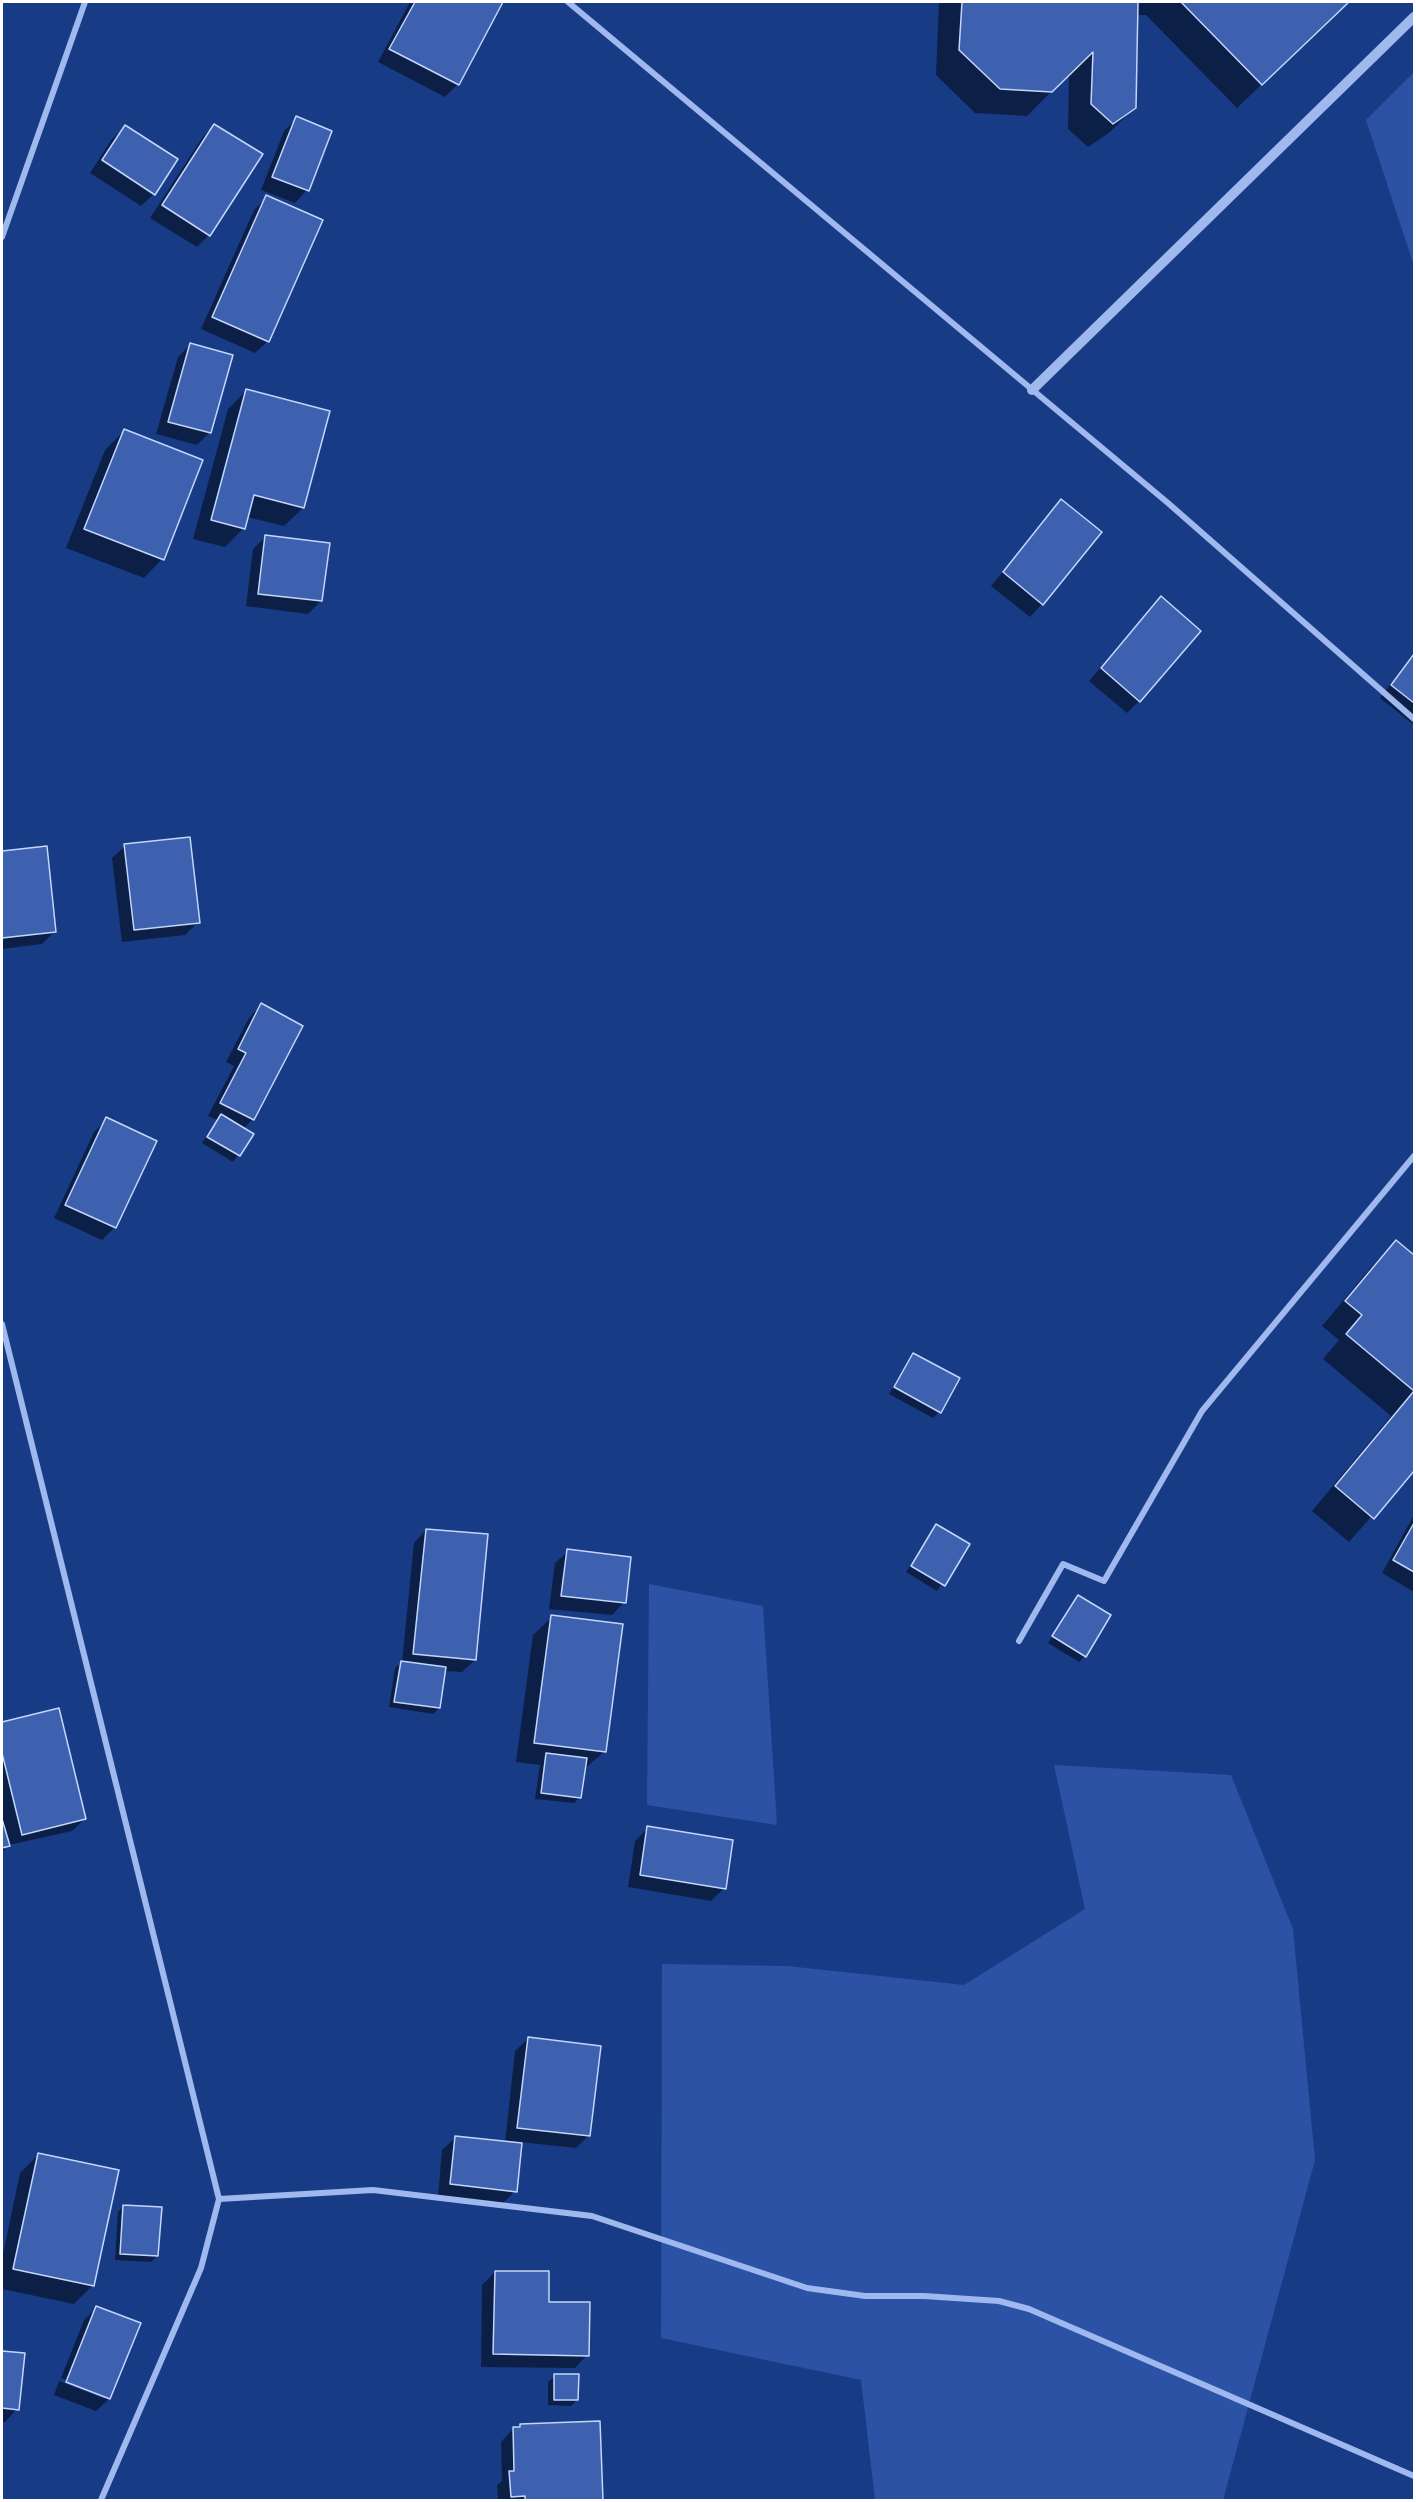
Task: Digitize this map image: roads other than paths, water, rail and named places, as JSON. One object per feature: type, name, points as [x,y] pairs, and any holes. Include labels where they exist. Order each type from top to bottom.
[{"type":"street","points":[[2,237],[85,2]]},
{"type":"street","points":[[568,2],[1168,503],[1414,719]]},
{"type":"street","points":[[1032,390],[1414,17]]},
{"type":"street","points":[[1019,1641],[1064,1564],[1104,1581],[1202,1411],[1414,1156]]},
{"type":"street","points":[[2,1324],[219,2199],[201,2268],[101,2500]]},
{"type":"street","points":[[219,2199],[374,2190],[592,2216],[807,2288],[865,2296],[924,2295],[999,2301],[1029,2309],[1414,2476]]}]
